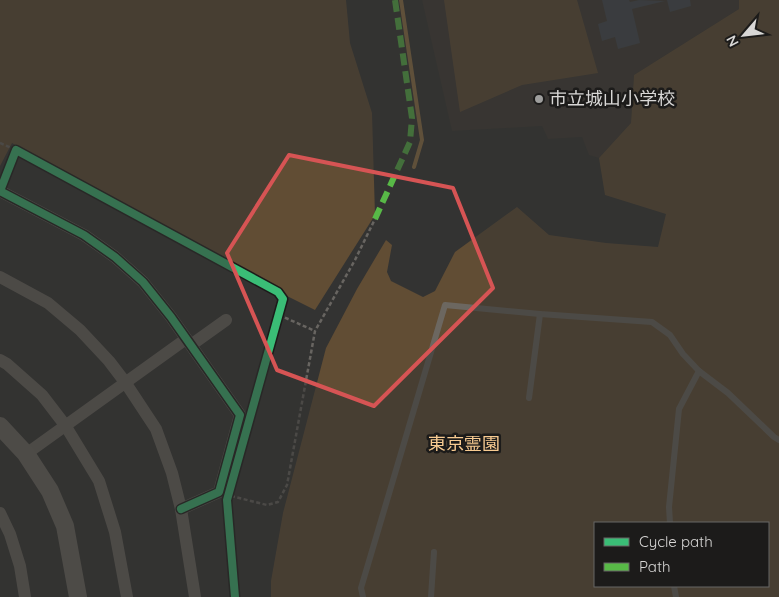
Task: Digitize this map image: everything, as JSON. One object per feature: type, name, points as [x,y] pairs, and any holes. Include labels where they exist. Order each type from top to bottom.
[{"type":"street","points":[[0,192],[84,235],[116,257],[143,282],[171,317],[240,415],[219,492],[181,509]]},
{"type":"street","points":[[0,277],[48,303],[80,330],[109,361],[156,429],[172,473],[181,509],[195,597]]},
{"type":"street","points":[[26,454],[125,382],[226,320]]},
{"type":"street","points":[[0,360],[7,364],[42,396],[65,425],[99,481],[115,532],[127,597]]},
{"type":"street","points":[[0,426],[26,454],[50,492],[65,526],[78,597]]},
{"type":"street","points":[[0,514],[10,534],[20,566],[25,597]]},
{"type":"lane","points":[[363,597],[361,588],[445,305],[652,322],[670,335],[683,354],[699,371],[728,393],[779,440]]},
{"type":"lane","points":[[529,398],[540,314]]},
{"type":"lane","points":[[670,522],[669,507],[679,409],[699,371]]},
{"type":"lane","points":[[431,597],[434,552]]},
{"type":"path","points":[[0,143],[16,150]]},
{"type":"path","points":[[228,495],[268,506],[278,502],[287,486],[315,331],[355,260],[375,219]]},
{"type":"path","points":[[279,315],[315,331]]},
{"type":"highlighted area","points":[[289,155],[453,188],[493,288],[374,406],[277,370],[227,253]]},
{"type":"shaded area","name":"市立城山小学校","points":[[422,0],[739,0],[739,9],[634,75],[631,123],[599,158],[589,155],[582,137],[548,139],[542,126],[452,131]]},
{"type":"green space","points":[[0,0],[346,0],[350,43],[372,113],[375,215],[315,310],[12,143],[0,166]]},
{"type":"green space","points":[[444,0],[577,0],[598,73],[522,85],[460,112]]},
{"type":"green space","name":"東京霊園","points":[[739,0],[779,0],[779,597],[271,597],[271,581],[283,513],[326,348],[357,289],[386,240],[392,245],[387,272],[391,281],[423,297],[435,291],[455,252],[517,207],[549,235],[606,243],[658,247],[666,214],[605,195],[599,158],[631,123],[634,75],[739,9]]},
{"type":"building","points":[[602,0],[629,0],[630,2],[639,0],[665,1],[632,9],[640,43],[618,49],[615,37],[602,41],[598,24],[607,21]]},
{"type":"building","points":[[667,0],[690,0],[691,6],[670,12]]},
{"type":"waterway","points":[[401,0],[422,140],[414,167]]},
{"type":"marked path","points":[[375,219],[410,142],[412,118],[395,0]]},
{"type":"cycle path","points":[[0,191],[16,150],[278,292],[283,299],[227,500],[235,597]]},
{"type":"cycle path","points":[[0,191],[84,235],[115,257],[143,282],[171,317],[240,415],[219,492],[181,509]]},
{"type":"place","name":"市立城山小学校","points":[[539,99]]}]
